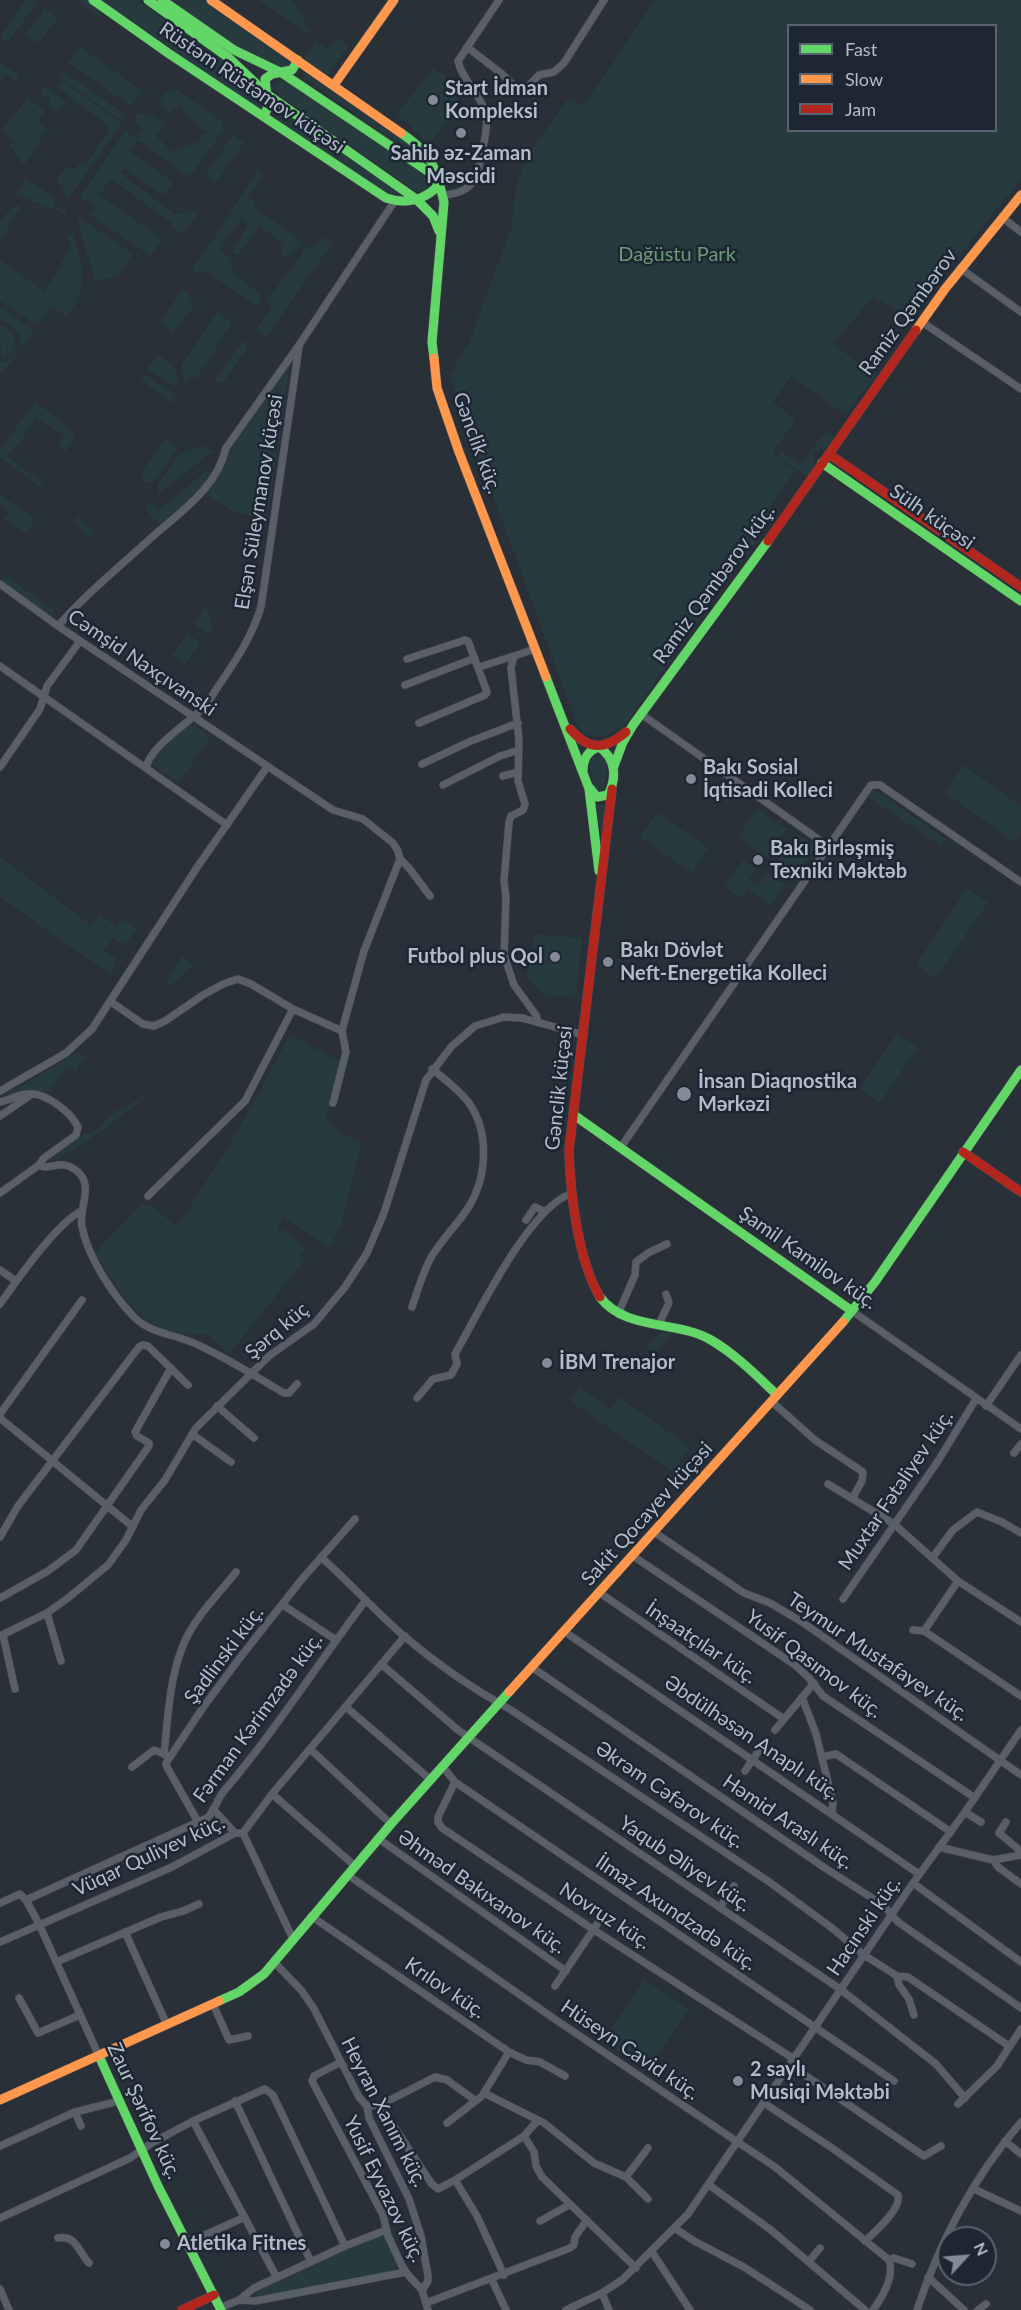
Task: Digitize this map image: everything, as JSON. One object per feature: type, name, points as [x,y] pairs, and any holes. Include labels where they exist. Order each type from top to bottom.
[{"type":"street","name":"Rüstəm Rüstəmov küçəsi","points":[[93,0],[168,53],[394,202]]},
{"type":"street","name":"Rüstəm Rüstəmov küçəsi","points":[[148,0],[229,58],[268,95],[416,199],[433,216],[440,240]]},
{"type":"street","name":"Rüstəm Rüstəmov küçəsi","points":[[162,0],[234,50],[282,73],[438,178]]},
{"type":"street","points":[[211,0],[420,147],[438,178],[443,199],[463,192],[473,183],[477,175],[487,127],[483,106],[458,61],[499,0]]},
{"type":"street","points":[[334,85],[394,0]]},
{"type":"street","points":[[466,47],[523,92],[539,75],[554,72],[564,63],[604,0]]},
{"type":"street","points":[[264,117],[268,109],[265,79],[272,74],[292,70],[298,60]]},
{"type":"street","points":[[394,202],[428,195],[436,188],[438,178]]},
{"type":"street","name":"Ramiz Qəmbərov","points":[[822,463],[832,456],[960,268],[1021,195]]},
{"type":"street","name":"Gənclik küç.","points":[[443,199],[432,342],[437,388],[559,711]]},
{"type":"street","name":"Elşən Süleymanov küçəsi","points":[[57,627],[75,606],[202,492],[220,467],[226,448],[299,345],[394,202]]},
{"type":"street","points":[[1002,218],[1021,232]]},
{"type":"street","points":[[960,268],[1021,312]]},
{"type":"street","points":[[922,322],[1021,390]]},
{"type":"street","name":"Elşən Süleymanov küçəsi","points":[[146,768],[152,756],[180,726],[203,708],[250,639],[261,606],[299,345]]},
{"type":"street","name":"Sülh küçəsi","points":[[832,456],[1021,587]]},
{"type":"street","name":"Sülh küçəsi","points":[[822,463],[1021,601]]},
{"type":"street","name":"Ramiz Qəmbərov küç.","points":[[633,725],[822,463]]},
{"type":"street","points":[[928,536],[934,527]]},
{"type":"street","name":"Cəmşid Naxçıvanski","points":[[0,584],[57,627],[333,810],[363,819],[393,843],[400,860],[410,868],[430,896]]},
{"type":"street","points":[[0,767],[40,709],[48,686],[80,641]]},
{"type":"street","points":[[406,659],[468,641],[487,692],[485,695],[419,723]]},
{"type":"street","points":[[479,668],[535,649]]},
{"type":"street","points":[[518,655],[511,677],[518,723],[518,781],[525,804],[523,810],[512,816],[509,822],[504,880],[506,898],[503,950],[510,976],[536,1015],[538,1022]]},
{"type":"street","points":[[405,684],[475,658]]},
{"type":"street","points":[[0,666],[226,825]]},
{"type":"street","points":[[559,711],[577,738],[599,747],[610,755],[614,769]]},
{"type":"street","points":[[559,711],[588,786],[594,821],[600,888]]},
{"type":"street","points":[[641,714],[828,846]]},
{"type":"street","points":[[422,764],[471,741],[518,723]]},
{"type":"street","points":[[583,771],[586,754],[619,739],[633,725]]},
{"type":"street","points":[[600,888],[614,769],[623,742],[633,725]]},
{"type":"street","points":[[443,785],[500,756],[519,750]]},
{"type":"street","points":[[0,1091],[50,1064],[76,1046],[92,1029],[267,766]]},
{"type":"street","points":[[503,776],[518,772]]},
{"type":"street","points":[[621,1147],[869,787],[875,783],[1021,882]]},
{"type":"street","points":[[588,786],[594,795],[600,798],[608,795],[612,786]]},
{"type":"street","points":[[333,1103],[346,1052],[342,1031],[364,951],[400,860]]},
{"type":"street","name":"Gənclik küçəsi","points":[[600,888],[569,1158],[582,1246],[592,1280],[604,1302],[618,1314]]},
{"type":"street","points":[[111,1002],[143,1024],[154,1026],[203,995],[238,979],[251,984],[293,1009],[342,1031]]},
{"type":"street","points":[[148,1196],[245,1101],[293,1009]]},
{"type":"street","name":"Şərq küç","points":[[1,1635],[47,1612],[68,1598],[108,1564],[133,1527],[141,1510],[165,1480],[192,1434],[217,1406],[269,1356],[314,1324],[355,1273],[367,1253],[384,1213],[426,1080],[432,1069],[451,1047],[475,1026],[504,1017],[517,1017],[584,1035]]},
{"type":"street","points":[[412,1307],[431,1257],[473,1199],[481,1177],[484,1154],[482,1138],[471,1106],[460,1093],[432,1069]]},
{"type":"street","name":"Sakit Qocayev küçəsi","points":[[0,2100],[213,2004],[259,1979],[391,1824],[852,1311],[875,1282],[1021,1070]]},
{"type":"street","points":[[0,1102],[25,1094],[33,1094],[54,1103],[73,1119],[78,1127],[76,1135],[0,1193]]},
{"type":"street","points":[[0,1116],[33,1094]]},
{"type":"street","name":"Şamil Kamilov küç.","points":[[574,1115],[1021,1429]]},
{"type":"street","points":[[963,1152],[1021,1192]]},
{"type":"street","points":[[39,1165],[45,1168],[64,1164],[81,1175],[86,1184],[81,1211],[85,1240],[92,1257],[135,1318],[147,1327],[195,1343],[284,1393],[289,1393],[297,1384]]},
{"type":"street","points":[[417,1398],[433,1379],[451,1375],[458,1364],[455,1354],[528,1230],[560,1198],[573,1193]]},
{"type":"street","points":[[526,1220],[535,1207],[544,1212]]},
{"type":"street","points":[[0,1304],[66,1220],[81,1211]]},
{"type":"street","points":[[667,1244],[637,1260],[635,1275],[618,1314],[692,1332],[711,1340],[744,1364],[815,1440],[863,1473],[862,1481],[852,1499]]},
{"type":"street","points":[[0,1270],[16,1281]]},
{"type":"street","points":[[658,1324],[669,1303],[666,1294]]},
{"type":"street","points":[[82,1300],[0,1416],[52,1462],[133,1527]]},
{"type":"street","points":[[0,1537],[18,1506],[138,1347],[148,1346],[188,1385]]},
{"type":"street","points":[[986,1406],[1021,1355]]},
{"type":"street","points":[[0,1598],[48,1571],[76,1550],[149,1446],[149,1443],[137,1436],[135,1432],[171,1368]]},
{"type":"street","name":"Muxtar Fətəliyev küç.","points":[[843,1599],[938,1461],[976,1399]]},
{"type":"street","points":[[217,1406],[254,1438]]},
{"type":"street","points":[[192,1434],[231,1462]]},
{"type":"street","points":[[1014,1453],[1021,1444]]},
{"type":"street","points":[[828,1484],[894,1524],[958,1581],[1021,1622]]},
{"type":"street","points":[[933,1557],[953,1530],[977,1512],[1021,1533]]},
{"type":"street","name":"Şadlinski küç.","points":[[167,1756],[182,1741],[204,1706],[321,1557],[355,1519]]},
{"type":"street","name":"Teymur Mustafayev küç.","points":[[654,1532],[744,1593],[802,1622],[1021,1775]]},
{"type":"street","name":"Yusif Qasımov küç.","points":[[633,1556],[795,1665],[831,1702],[975,1798]]},
{"type":"street","name":"Əkrəm Cəfərov küç.","points":[[321,1557],[405,1636],[466,1683],[768,1881],[832,1928],[864,1955],[897,1976],[908,1977],[1009,2046]]},
{"type":"street","points":[[198,1822],[167,1767],[166,1719],[182,1647],[192,1629],[236,1572]]},
{"type":"street","points":[[924,1631],[958,1581]]},
{"type":"street","name":"İnşaatçılar küç.","points":[[600,1593],[784,1719]]},
{"type":"street","name":"Fərman Kərimzadə küç.","points":[[0,1903],[20,1894],[26,1900],[207,1818],[222,1794],[304,1689],[366,1600]]},
{"type":"street","points":[[283,1605],[336,1640]]},
{"type":"street","points":[[47,1612],[61,1661]]},
{"type":"street","points":[[913,1630],[924,1631],[1021,1696]]},
{"type":"street","name":"Əbdülhəsən Anaplı küç.","points":[[565,1632],[754,1759],[919,1874]]},
{"type":"street","points":[[1,1635],[15,1689]]},
{"type":"street","name":"Vüqar Quliyev küç.","points":[[0,1942],[172,1867],[239,1833],[405,1636]]},
{"type":"street","name":"Yaqub Əliyev küç.","points":[[381,1664],[433,1709],[470,1737],[840,1989],[936,2064],[965,2098]]},
{"type":"street","name":"Həmid Araslı küç.","points":[[533,1668],[815,1862],[883,1905],[898,1922],[1021,2007]]},
{"type":"street","points":[[775,1730],[814,1683]]},
{"type":"street","points":[[801,1697],[808,1710],[822,1757],[833,1802],[832,1813]]},
{"type":"street","points":[[345,1707],[431,1780]]},
{"type":"street","name":"Hacınski küç.","points":[[566,2310],[619,2283],[676,2229],[709,2185],[913,1882],[951,1832],[1021,1730]]},
{"type":"street","points":[[746,1771],[762,1746]]},
{"type":"street","points":[[310,1749],[391,1824]]},
{"type":"street","points":[[132,1767],[154,1750],[167,1756]]},
{"type":"street","points":[[822,1757],[836,1754],[951,1832]]},
{"type":"street","name":"İlmaz Axundzadə küç.","points":[[443,1767],[455,1782],[894,2081]]},
{"type":"street","name":"Novruz küç.","points":[[455,1782],[438,1817],[439,1825],[792,2062],[924,2156],[941,2146]]},
{"type":"street","points":[[272,1794],[355,1866]]},
{"type":"street","points":[[213,1809],[239,1833],[292,1939]]},
{"type":"street","points":[[965,1812],[981,1822]]},
{"type":"street","points":[[939,1847],[993,1860],[1021,1855],[1017,1848],[999,1833],[1006,1822]]},
{"type":"street","name":"Əhməd Bakıxanov küç.","points":[[379,1839],[566,1971]]},
{"type":"street","points":[[993,1860],[998,1867],[1021,1884]]},
{"type":"street","name":"Hüseyn Cavid küç.","points":[[348,1875],[547,2014],[791,2179],[889,2260]]},
{"type":"street","points":[[913,1882],[1021,1962]]},
{"type":"street","points":[[720,1907],[734,1886]]},
{"type":"street","name":"Zaur Şərifov küç.","points":[[26,1900],[39,1924],[141,2151],[221,2309]]},
{"type":"street","points":[[56,1962],[125,1932],[199,1904]]},
{"type":"street","points":[[555,1986],[604,1914]]},
{"type":"street","name":"Krılov küç.","points":[[311,1916],[509,2052],[526,2060],[540,2062],[565,2076]]},
{"type":"street","points":[[125,1932],[167,2025]]},
{"type":"street","name":"Heyran Xanım küç.","points":[[274,1962],[308,1999],[359,2097],[367,2106],[369,2118],[413,2208],[428,2276],[422,2290]]},
{"type":"street","points":[[897,1976],[899,1985],[909,1999],[914,2016]]},
{"type":"street","points":[[19,1998],[38,2033],[80,2015]]},
{"type":"street","points":[[213,2004],[229,2040],[248,2036]]},
{"type":"street","points":[[958,2104],[997,2066],[1021,2029]]},
{"type":"street","points":[[447,2123],[477,2101],[484,2093],[509,2052]]},
{"type":"street","name":"Yusif Eyvazov küç.","points":[[341,2062],[314,2076],[312,2081],[383,2215],[386,2230],[406,2272],[422,2290],[428,2307]]},
{"type":"street","points":[[367,2106],[380,2105],[435,2077],[447,2080],[477,2101]]},
{"type":"street","points":[[0,2218],[130,2158],[193,2121],[265,2089],[273,2095],[345,2246]]},
{"type":"street","points":[[484,2093],[538,2120],[594,2163],[626,2177],[648,2199]]},
{"type":"street","points":[[0,2146],[75,2112],[119,2101]]},
{"type":"street","points":[[235,2101],[311,2262]]},
{"type":"street","points":[[764,2103],[898,2195],[898,2203],[866,2241]]},
{"type":"street","points":[[380,2105],[435,2188],[440,2189],[524,2136],[538,2120]]},
{"type":"street","points":[[75,2112],[81,2126]]},
{"type":"street","points":[[193,2121],[277,2278]]},
{"type":"street","points":[[916,2310],[934,2258],[955,2217],[985,2168],[1021,2122]]},
{"type":"street","points":[[524,2136],[534,2152],[536,2166],[542,2176],[636,2268]]},
{"type":"street","points":[[1005,2141],[1021,2154]]},
{"type":"street","points":[[626,2177],[648,2148]]},
{"type":"street","points":[[455,2180],[477,2216],[504,2275]]},
{"type":"street","points":[[709,2185],[809,2261],[865,2310]]},
{"type":"street","points":[[974,2189],[1021,2211]]},
{"type":"street","points":[[540,2221],[570,2205]]},
{"type":"street","points":[[187,2243],[245,2217]]},
{"type":"street","points":[[428,2307],[570,2248],[574,2245],[575,2237],[586,2220]]},
{"type":"street","points":[[676,2229],[744,2267],[810,2310]]},
{"type":"street","points":[[221,2309],[239,2300],[254,2288],[345,2246],[386,2230]]},
{"type":"street","points":[[58,2238],[63,2237],[75,2243],[89,2264]]},
{"type":"street","points":[[809,2261],[820,2248]]},
{"type":"street","points":[[652,2252],[690,2310]]},
{"type":"street","points":[[873,2310],[889,2280],[891,2266],[889,2260],[894,2258],[912,2264]]},
{"type":"street","points":[[239,2300],[267,2299],[406,2272]]},
{"type":"street","points":[[928,2277],[964,2310]]},
{"type":"street","points":[[492,2280],[506,2310]]},
{"type":"street","points":[[0,2289],[9,2310]]},
{"type":"street","points":[[602,2293],[609,2310]]},
{"type":"street","points":[[182,2310],[214,2295]]},
{"type":"street","points":[[978,2310],[986,2304]]},
{"type":"green space","points":[[25,0],[33,0],[37,3],[8,42],[0,37]]},
{"type":"green space","points":[[76,0],[88,0],[103,11],[99,16]]},
{"type":"green space","points":[[102,0],[137,0],[225,62],[266,101],[259,110]]},
{"type":"green space","points":[[169,0],[204,0],[292,62],[287,70],[237,48]]},
{"type":"green space","points":[[259,0],[291,0],[305,18],[303,21],[310,30],[307,34]]},
{"type":"green space","name":"Dağüstu Park","points":[[654,0],[1021,0],[1021,179],[910,317],[873,297],[833,344],[876,376],[845,415],[791,376],[773,402],[796,420],[772,453],[795,471],[771,506],[777,512],[625,724],[599,737],[586,734],[576,722],[449,375],[469,343],[512,226],[516,185],[528,154],[569,98],[583,105]]},
{"type":"green space","points":[[45,8],[58,18],[38,44],[25,35]]},
{"type":"green space","points":[[336,37],[348,45],[328,76],[304,59],[316,41],[328,49]]},
{"type":"green space","points":[[80,47],[143,91],[131,106],[68,63]]},
{"type":"green space","points":[[0,62],[20,75],[16,81],[5,75],[0,83]]},
{"type":"green space","name":"Start İdman Kompleksi","points":[[433,68],[445,76],[462,107],[428,143],[397,114]]},
{"type":"green space","points":[[63,71],[126,115],[122,121],[59,77]]},
{"type":"green space","points":[[306,73],[420,150],[427,165],[304,78],[303,74]]},
{"type":"green space","points":[[281,80],[423,173],[429,184],[427,188],[416,192],[283,98],[274,89],[274,84]]},
{"type":"green space","points":[[62,81],[122,123],[69,198],[62,193],[65,188],[56,181],[68,166],[75,170],[81,162],[86,164],[109,131],[107,125],[58,88]]},
{"type":"green space","points":[[45,86],[66,101],[57,113],[48,106],[51,101],[40,93]]},
{"type":"green space","points":[[177,90],[219,119],[224,129],[195,170],[187,176],[138,140],[130,152],[173,182],[164,196],[124,168],[120,173],[173,213],[192,210],[198,214],[184,233],[171,228],[173,224],[111,179],[99,195],[162,239],[151,256],[90,215],[95,207],[80,197],[125,131],[138,139],[140,131],[145,131],[134,121],[137,114],[151,115],[166,123],[156,136],[172,152],[199,141],[207,131],[195,125],[180,105],[168,114],[159,104],[164,93]]},
{"type":"green space","points":[[28,98],[45,111],[38,122],[47,129],[25,164],[22,164],[10,145],[14,141],[1,131]]},
{"type":"green space","points":[[280,110],[401,193],[389,194],[382,191],[276,118],[275,114]]},
{"type":"green space","points":[[233,135],[244,143],[215,184],[205,176]]},
{"type":"green space","points":[[257,170],[263,175],[248,196],[255,201],[252,205],[304,243],[288,257],[281,253],[284,244],[259,226],[237,256],[232,253],[248,224],[241,219],[219,251],[232,259],[231,271],[261,295],[257,307],[205,270],[200,275],[192,269],[222,227]]},
{"type":"green space","points":[[25,178],[56,199],[53,204],[62,211],[65,206],[67,215],[15,194]]},
{"type":"green space","points":[[23,203],[0,242],[0,220],[13,207]]},
{"type":"green space","points":[[76,215],[133,254],[119,275],[95,281]]},
{"type":"green space","points":[[73,233],[82,267],[82,286],[67,317],[51,307],[38,326],[0,301],[0,260],[45,292],[71,246],[67,236]]},
{"type":"green space","points":[[325,236],[333,242],[266,338],[256,329],[272,307],[266,302],[305,249],[318,244]]},
{"type":"green space","points":[[183,289],[188,292],[194,306],[172,333],[160,322]]},
{"type":"green space","points":[[0,307],[34,330],[3,373],[0,372],[0,363],[8,361],[20,349],[20,333],[0,319]]},
{"type":"green space","points":[[217,312],[232,323],[196,379],[190,376],[185,384],[181,366]]},
{"type":"green space","points":[[0,325],[13,334],[17,345],[12,355],[1,359]]},
{"type":"green space","points":[[243,340],[248,348],[223,382],[214,382]]},
{"type":"green space","points":[[158,354],[176,371],[176,386],[147,369]]},
{"type":"green space","points":[[290,365],[267,520],[230,510],[205,494],[223,469],[233,446]]},
{"type":"green space","points":[[145,375],[177,395],[172,403],[141,380]]},
{"type":"green space","points":[[35,401],[76,433],[65,452],[58,445],[64,436],[36,418],[19,444],[6,456],[44,483],[42,488],[0,458],[0,447],[2,448]]},
{"type":"green space","points":[[826,431],[835,437],[825,450],[815,452],[813,457],[816,465],[807,477],[777,456],[781,451],[800,464]]},
{"type":"green space","points":[[165,438],[178,447],[154,481],[142,484],[143,470]]},
{"type":"green space","points":[[202,445],[213,451],[159,494],[157,486],[178,455]]},
{"type":"green space","points":[[209,469],[211,474],[198,493],[160,525],[145,509],[150,502],[158,511]]},
{"type":"green space","points":[[0,495],[35,519],[26,534],[4,520],[9,512],[0,506]]},
{"type":"green space","points":[[78,516],[94,533],[89,537],[73,520]]},
{"type":"green space","points":[[5,576],[55,610],[52,616],[2,581]]},
{"type":"green space","points":[[206,605],[213,627],[208,634],[194,624]]},
{"type":"green space","points":[[188,633],[200,643],[185,665],[172,655]]},
{"type":"green space","points":[[189,722],[211,736],[179,783],[150,763]]},
{"type":"green space","points":[[602,756],[607,763],[604,789],[598,790],[594,786],[589,762],[594,757]]},
{"type":"green space","points":[[963,765],[1021,806],[1021,832],[1014,842],[944,792]]},
{"type":"green space","points":[[873,789],[946,839],[941,846],[868,797]]},
{"type":"green space","points":[[607,804],[603,833],[600,833],[596,805]]},
{"type":"green space","points":[[757,809],[787,829],[767,858],[737,838]]},
{"type":"green space","points":[[657,813],[709,848],[692,873],[640,837]]},
{"type":"green space","points":[[797,834],[816,847],[795,878],[775,864]]},
{"type":"green space","points":[[0,857],[91,925],[100,914],[117,927],[123,919],[137,929],[125,945],[113,938],[104,951],[116,959],[111,975],[0,897]]},
{"type":"green space","points":[[743,860],[756,869],[749,879],[758,885],[767,873],[785,885],[771,906],[747,889],[741,898],[725,887]]},
{"type":"green space","points":[[967,888],[988,902],[936,979],[916,965]]},
{"type":"green space","name":"Futbol plus Qol","points":[[535,934],[582,938],[576,997],[543,995],[526,975]]},
{"type":"green space","points":[[183,955],[193,966],[168,987],[165,984]]},
{"type":"green space","points":[[897,1033],[918,1047],[880,1103],[859,1089]]},
{"type":"green space","points":[[290,1035],[342,1062],[325,1119],[343,1135],[362,1141],[341,1227],[328,1248],[284,1217],[277,1228],[281,1231],[282,1228],[305,1248],[299,1256],[304,1261],[229,1354],[207,1334],[191,1335],[175,1332],[148,1320],[119,1290],[95,1253],[142,1203],[145,1207],[150,1204],[177,1227],[237,1132]]},
{"type":"green space","points":[[79,1052],[85,1057],[76,1071],[68,1067],[47,1092],[29,1090],[0,1098]]},
{"type":"green space","points":[[145,1096],[126,1113],[82,1144],[47,1162],[83,1135],[97,1130],[112,1113]]},
{"type":"green space","points":[[660,1333],[672,1333],[656,1355],[646,1347]]},
{"type":"green space","points":[[579,1387],[610,1409],[619,1397],[690,1447],[673,1472],[570,1401]]},
{"type":"green space","points":[[644,1979],[689,2009],[647,2071],[603,2041]]},
{"type":"green space","points":[[381,2234],[386,2237],[397,2265],[393,2272],[257,2300],[254,2292]]},
{"type":"traffic: fast","points":[[93,0],[168,53],[386,198],[399,201],[425,196],[436,188],[432,163],[415,144],[401,133]]},
{"type":"traffic: fast","points":[[148,0],[229,58],[268,95],[416,199],[433,216],[439,231]]},
{"type":"traffic: fast","points":[[162,0],[234,50],[282,73],[438,178],[444,202],[432,342],[434,358]]},
{"type":"traffic: fast","points":[[264,117],[268,106],[265,79],[272,74],[292,70],[298,60]]},
{"type":"traffic: fast","points":[[822,463],[1021,601]]},
{"type":"traffic: fast","points":[[614,766],[623,742],[633,725],[768,541]]},
{"type":"traffic: fast","points":[[546,677],[588,786],[597,797],[608,795],[614,775],[612,763],[605,752],[599,747],[589,753],[585,759],[583,771]]},
{"type":"traffic: fast","points":[[589,789],[599,871]]},
{"type":"traffic: fast","points":[[843,1322],[875,1282],[1021,1070]]},
{"type":"traffic: fast","points":[[574,1115],[852,1311]]},
{"type":"traffic: fast","points":[[600,1297],[611,1308],[623,1315],[683,1330],[711,1340],[737,1358],[776,1394]]},
{"type":"traffic: fast","points":[[219,2001],[239,1992],[264,1974],[391,1824],[509,1692]]},
{"type":"traffic: fast","points":[[99,2056],[158,2186],[221,2310]]},
{"type":"traffic: slow","points":[[211,0],[401,133]]},
{"type":"traffic: slow","points":[[334,85],[394,0]]},
{"type":"traffic: slow","points":[[916,330],[945,289],[1021,195]]},
{"type":"traffic: slow","points":[[434,358],[437,388],[459,452],[546,677]]},
{"type":"traffic: slow","points":[[509,1692],[843,1322]]},
{"type":"traffic: slow","points":[[0,2100],[219,2001]]},
{"type":"traffic: jam","points":[[768,541],[916,330]]},
{"type":"traffic: jam","points":[[829,454],[1021,587]]},
{"type":"traffic: jam","points":[[570,729],[584,741],[597,746],[611,742],[626,732]]},
{"type":"traffic: jam","points":[[600,1297],[592,1282],[581,1246],[573,1205],[569,1150],[612,789]]},
{"type":"traffic: jam","points":[[963,1152],[1021,1192]]},
{"type":"traffic: jam","points":[[182,2310],[214,2295]]},
{"type":"place","name":"Start İdman Kompleksi","points":[[433,100]]},
{"type":"place","name":"Sahib əz-Zaman Məscidi","points":[[461,133]]},
{"type":"place","name":"Bakı Sosial İqtisadi Kolleci","points":[[691,779]]},
{"type":"place","name":"Bakı Birləşmiş Texniki Məktəb","points":[[758,860]]},
{"type":"place","name":"Futbol plus Qol","points":[[555,957]]},
{"type":"place","name":"Bakı Dövlət Neft-Energetika Kolleci","points":[[608,962]]},
{"type":"place","name":"İnsan Diaqnostika Mərkəzi","points":[[684,1094]]},
{"type":"place","name":"İBM Trenajor","points":[[547,1363]]},
{"type":"place","name":"2 saylı Musiqi Məktəbi","points":[[738,2081]]},
{"type":"place","name":"Atletika Fitnes","points":[[165,2244]]}]
